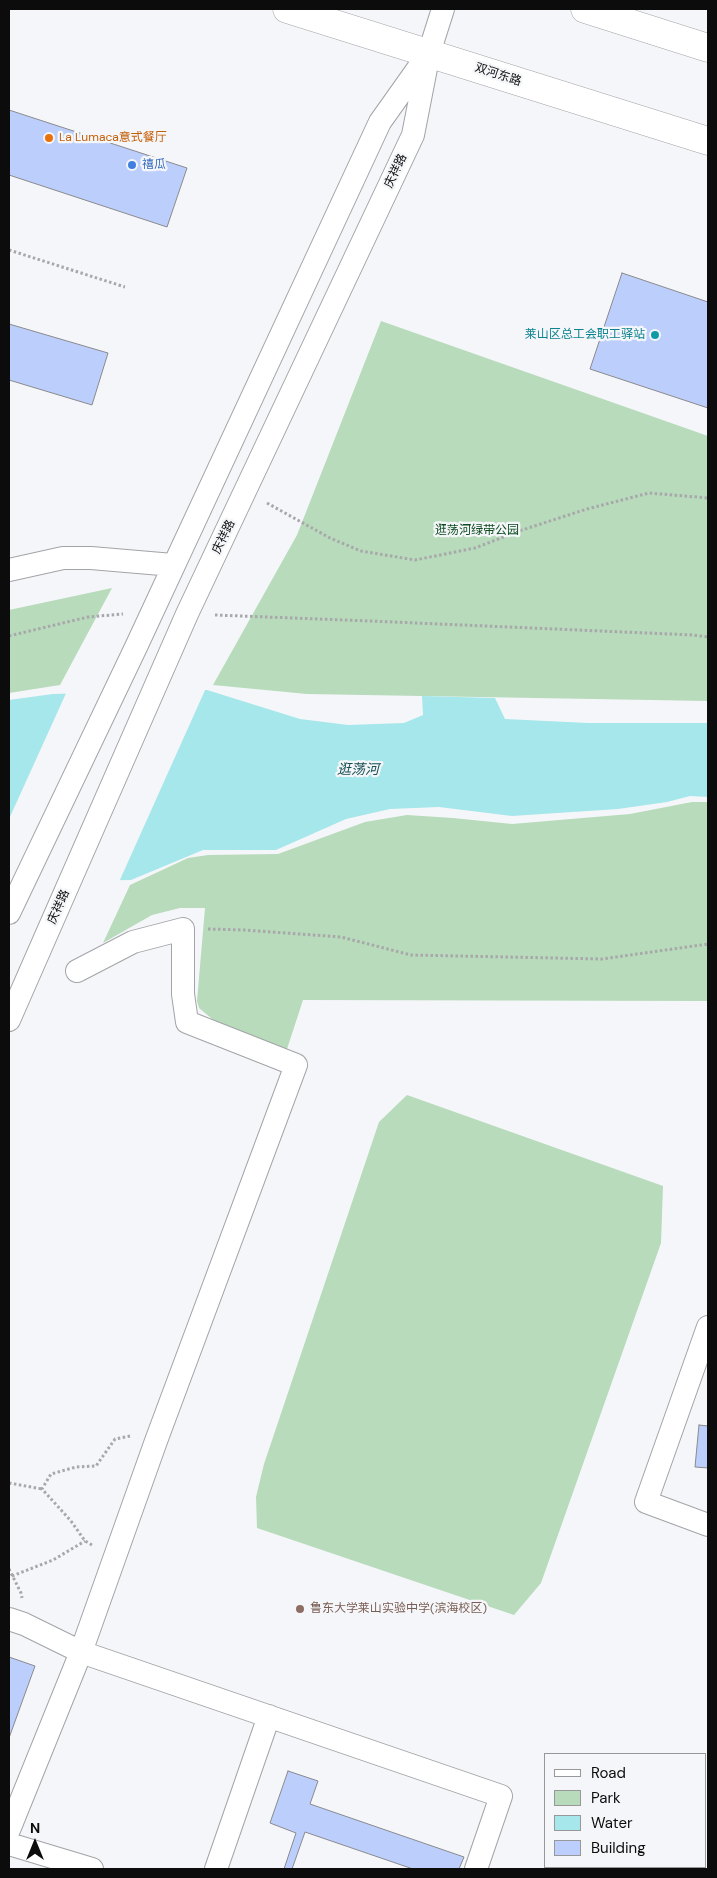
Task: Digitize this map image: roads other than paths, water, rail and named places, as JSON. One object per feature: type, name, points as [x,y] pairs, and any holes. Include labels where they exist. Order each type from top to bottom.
[{"type":"street","name":"双河东路","points":[[287,9],[708,141]]},
{"type":"street","name":"庆祥路","points":[[9,1020],[187,614],[413,135],[429,53],[443,9]]},
{"type":"street","points":[[585,9],[708,48]]},
{"type":"street","name":"庆祥路","points":[[9,913],[136,647],[380,122],[429,53]]},
{"type":"street","points":[[9,570],[63,558],[91,558],[173,564]]},
{"type":"street","points":[[9,1830],[81,1652],[156,1440],[296,1065],[187,1022],[183,994],[183,929],[133,942],[78,971]]},
{"type":"street","points":[[708,1327],[646,1502],[708,1525]]},
{"type":"street","points":[[9,1619],[24,1624],[81,1652],[501,1796],[476,1869]]},
{"type":"street","points":[[216,1869],[269,1716]]},
{"type":"street","points":[[9,1844],[92,1869]]},
{"type":"water","name":"逛荡河","points":[[207,690],[300,719],[348,725],[404,723],[423,715],[422,696],[495,698],[505,719],[588,723],[708,723],[708,797],[690,796],[667,802],[618,809],[512,816],[439,807],[390,809],[346,819],[276,850],[203,850],[131,880],[9,882],[9,700],[53,694]]},
{"type":"place","name":"La Lumaca意式餐厅","points":[[49,138]]},
{"type":"place","name":"禧瓜","points":[[132,165]]},
{"type":"place","name":"莱山区总工会职工驿站","points":[[655,335]]},
{"type":"place","name":"鲁东大学莱山实验中学(滨海校区)","points":[[300,1609]]},
{"type":"park label","name":"逛荡河绿带公园","points":[[477,531]]}]
